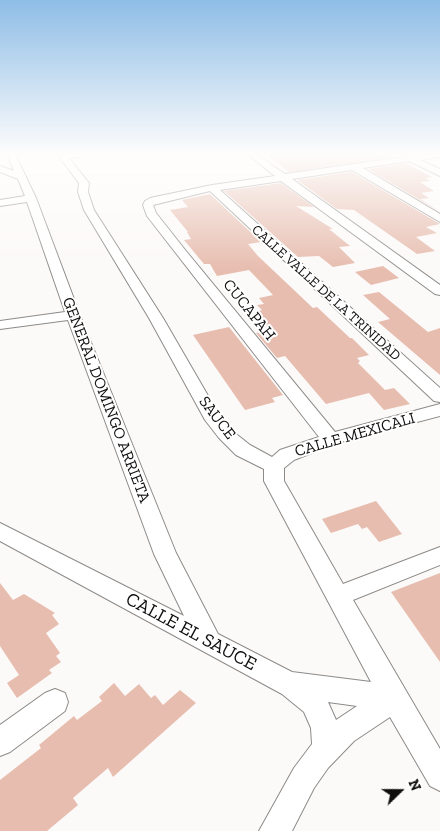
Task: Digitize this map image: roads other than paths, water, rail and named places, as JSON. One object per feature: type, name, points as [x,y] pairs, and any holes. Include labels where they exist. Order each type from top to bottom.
[{"type":"street","name":"GENERAL DOMINGO ARRIETA","points":[[29,193],[164,554],[210,643]]},
{"type":"street","name":"SAUCE","points":[[83,193],[89,210],[156,318],[211,416],[225,434],[243,450],[274,466]]},
{"type":"street","name":"CUCAPAH","points":[[189,193],[150,201],[148,205],[151,214],[331,439]]},
{"type":"street","name":"CALLE VALLE DE LA TRINIDAD","points":[[217,193],[440,397]]},
{"type":"street","points":[[305,193],[440,292]]},
{"type":"street","points":[[397,193],[440,219]]},
{"type":"street","points":[[0,203],[31,198]]},
{"type":"street","points":[[0,325],[73,315]]},
{"type":"street","name":"CALLE MEXICALI","points":[[274,466],[287,455],[331,439],[440,410]]},
{"type":"street","points":[[274,466],[274,481],[394,698],[438,769]]},
{"type":"street","name":"CALLE EL SAUCE","points":[[0,531],[290,684],[394,698]]},
{"type":"street","points":[[337,596],[440,556]]},
{"type":"street","points":[[290,684],[314,703],[324,727],[326,750]]},
{"type":"street","points":[[275,831],[304,778],[326,750],[344,731],[394,698]]},
{"type":"street","points":[[0,742],[55,702]]}]
